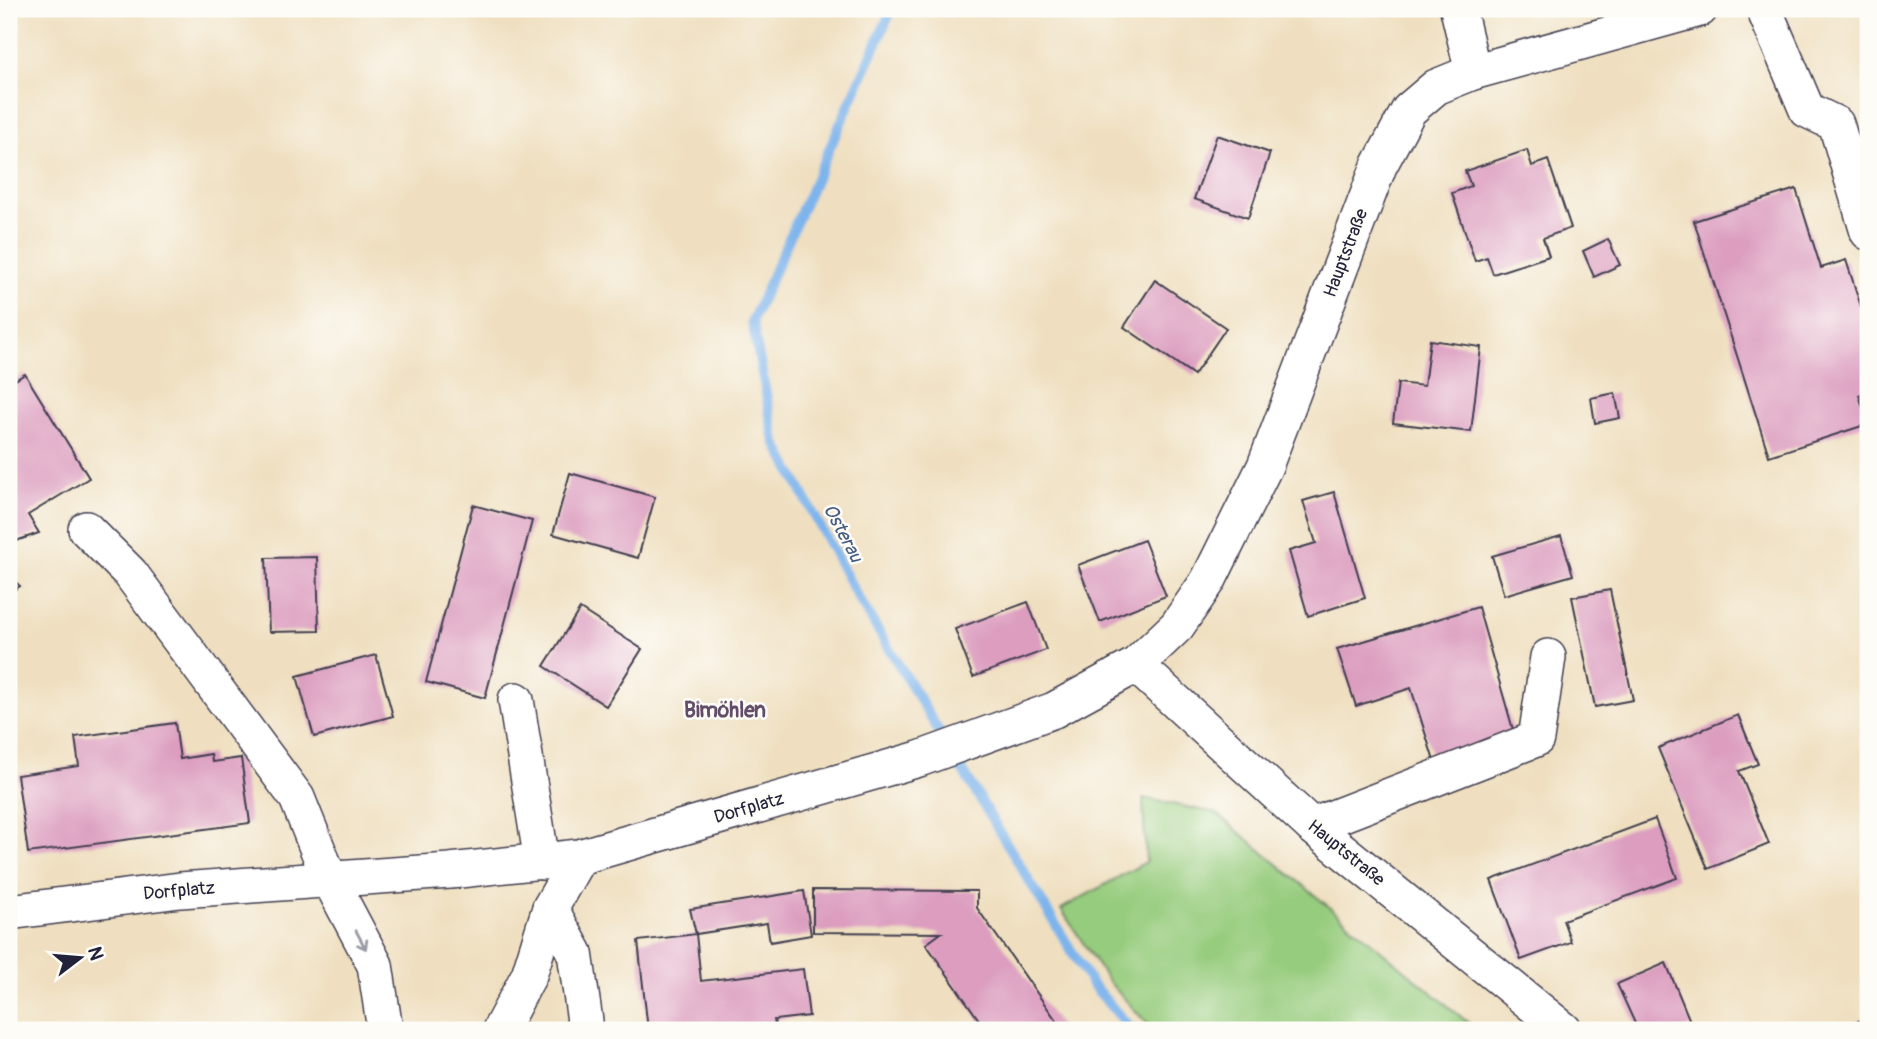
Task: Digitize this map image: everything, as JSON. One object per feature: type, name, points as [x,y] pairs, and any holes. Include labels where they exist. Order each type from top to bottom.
[{"type":"street","points":[[1458,9],[1474,72]]},
{"type":"street","name":"Hauptstraße","points":[[919,759],[1054,710],[1136,665],[1177,626],[1208,581],[1253,489],[1393,136],[1409,110],[1436,87],[1474,72],[1700,9]]},
{"type":"street","points":[[1764,9],[1807,110],[1836,124],[1868,232]]},
{"type":"street","points":[[86,529],[130,573],[297,798],[330,880],[375,965],[385,1030]]},
{"type":"street","points":[[1311,825],[1536,739],[1548,657]]},
{"type":"street","name":"Hauptstraße","points":[[1136,665],[1311,825],[1564,1030]]},
{"type":"street","points":[[516,700],[542,862]]},
{"type":"street","name":"Dorfplatz","points":[[19,910],[180,890],[330,880],[579,857],[919,759]]},
{"type":"street","points":[[500,1030],[529,975],[550,908],[579,857]]},
{"type":"street","points":[[550,908],[575,953],[584,1021],[582,1030]]},
{"type":"green space","points":[[1143,798],[1216,813],[1477,1030],[1153,1030],[1108,981],[1061,909],[1146,862]]},
{"type":"building","points":[[1217,135],[1270,153],[1248,218],[1194,199]]},
{"type":"building","points":[[1527,150],[1532,166],[1548,160],[1571,228],[1543,238],[1549,256],[1493,274],[1487,257],[1475,261],[1452,193],[1471,186],[1465,171]]},
{"type":"building","points":[[1796,189],[1821,268],[1846,260],[1868,328],[1868,392],[1859,395],[1868,424],[1769,456],[1694,221]]},
{"type":"building","points":[[1608,239],[1620,265],[1594,277],[1583,251]]},
{"type":"building","points":[[1155,280],[1226,328],[1194,375],[1124,327]]},
{"type":"building","points":[[1430,340],[1481,347],[1471,432],[1393,423],[1398,383],[1424,386]]},
{"type":"building","points":[[25,374],[89,478],[28,515],[39,533],[19,540],[11,547],[10,554],[9,384]]},
{"type":"building","points":[[1615,393],[1620,418],[1595,423],[1591,398]]},
{"type":"building","points":[[570,473],[655,497],[638,558],[553,534]]},
{"type":"building","points":[[1334,492],[1365,598],[1308,616],[1289,551],[1316,543],[1303,501]]},
{"type":"building","points":[[473,505],[532,521],[485,698],[426,682]]},
{"type":"building","points":[[1561,536],[1573,575],[1504,595],[1492,556]]},
{"type":"building","points":[[1144,540],[1166,596],[1100,622],[1078,565]]},
{"type":"building","points":[[317,557],[319,631],[269,632],[266,558]]},
{"type":"building","points":[[9,576],[20,586],[9,593]]},
{"type":"building","points":[[1610,590],[1633,700],[1595,707],[1572,597]]},
{"type":"building","points":[[1028,602],[1046,650],[973,677],[955,629]]},
{"type":"building","points":[[1478,607],[1516,740],[1435,764],[1411,688],[1356,706],[1337,649]]},
{"type":"building","points":[[580,609],[642,649],[606,706],[544,666]]},
{"type":"building","points":[[376,655],[393,716],[314,737],[297,676]]},
{"type":"building","points":[[1738,715],[1758,764],[1739,771],[1769,844],[1708,869],[1658,748]]},
{"type":"building","points":[[175,723],[180,759],[211,754],[212,762],[241,758],[250,823],[28,853],[17,775],[79,766],[75,737]]},
{"type":"building","points":[[1655,819],[1677,878],[1563,920],[1571,942],[1521,960],[1491,880]]},
{"type":"building","points":[[813,890],[977,891],[977,908],[1063,1030],[986,1030],[926,944],[941,933],[813,932]]},
{"type":"building","points":[[804,891],[811,935],[770,942],[767,923],[696,934],[690,909]]},
{"type":"building","points":[[696,934],[701,981],[803,969],[809,1016],[774,1020],[775,1025],[732,1030],[648,1030],[638,941]]},
{"type":"building","points":[[1666,963],[1692,1026],[1681,1030],[1638,1030],[1617,984]]},
{"type":"building","points":[[1863,1019],[1868,1030],[1839,1030]]},
{"type":"waterway","name":"Osterau","points":[[892,9],[752,321],[775,441],[856,594],[1091,983],[1132,1030]]},
{"type":"district","name":"Bimöhlen","points":[[725,710]]}]
